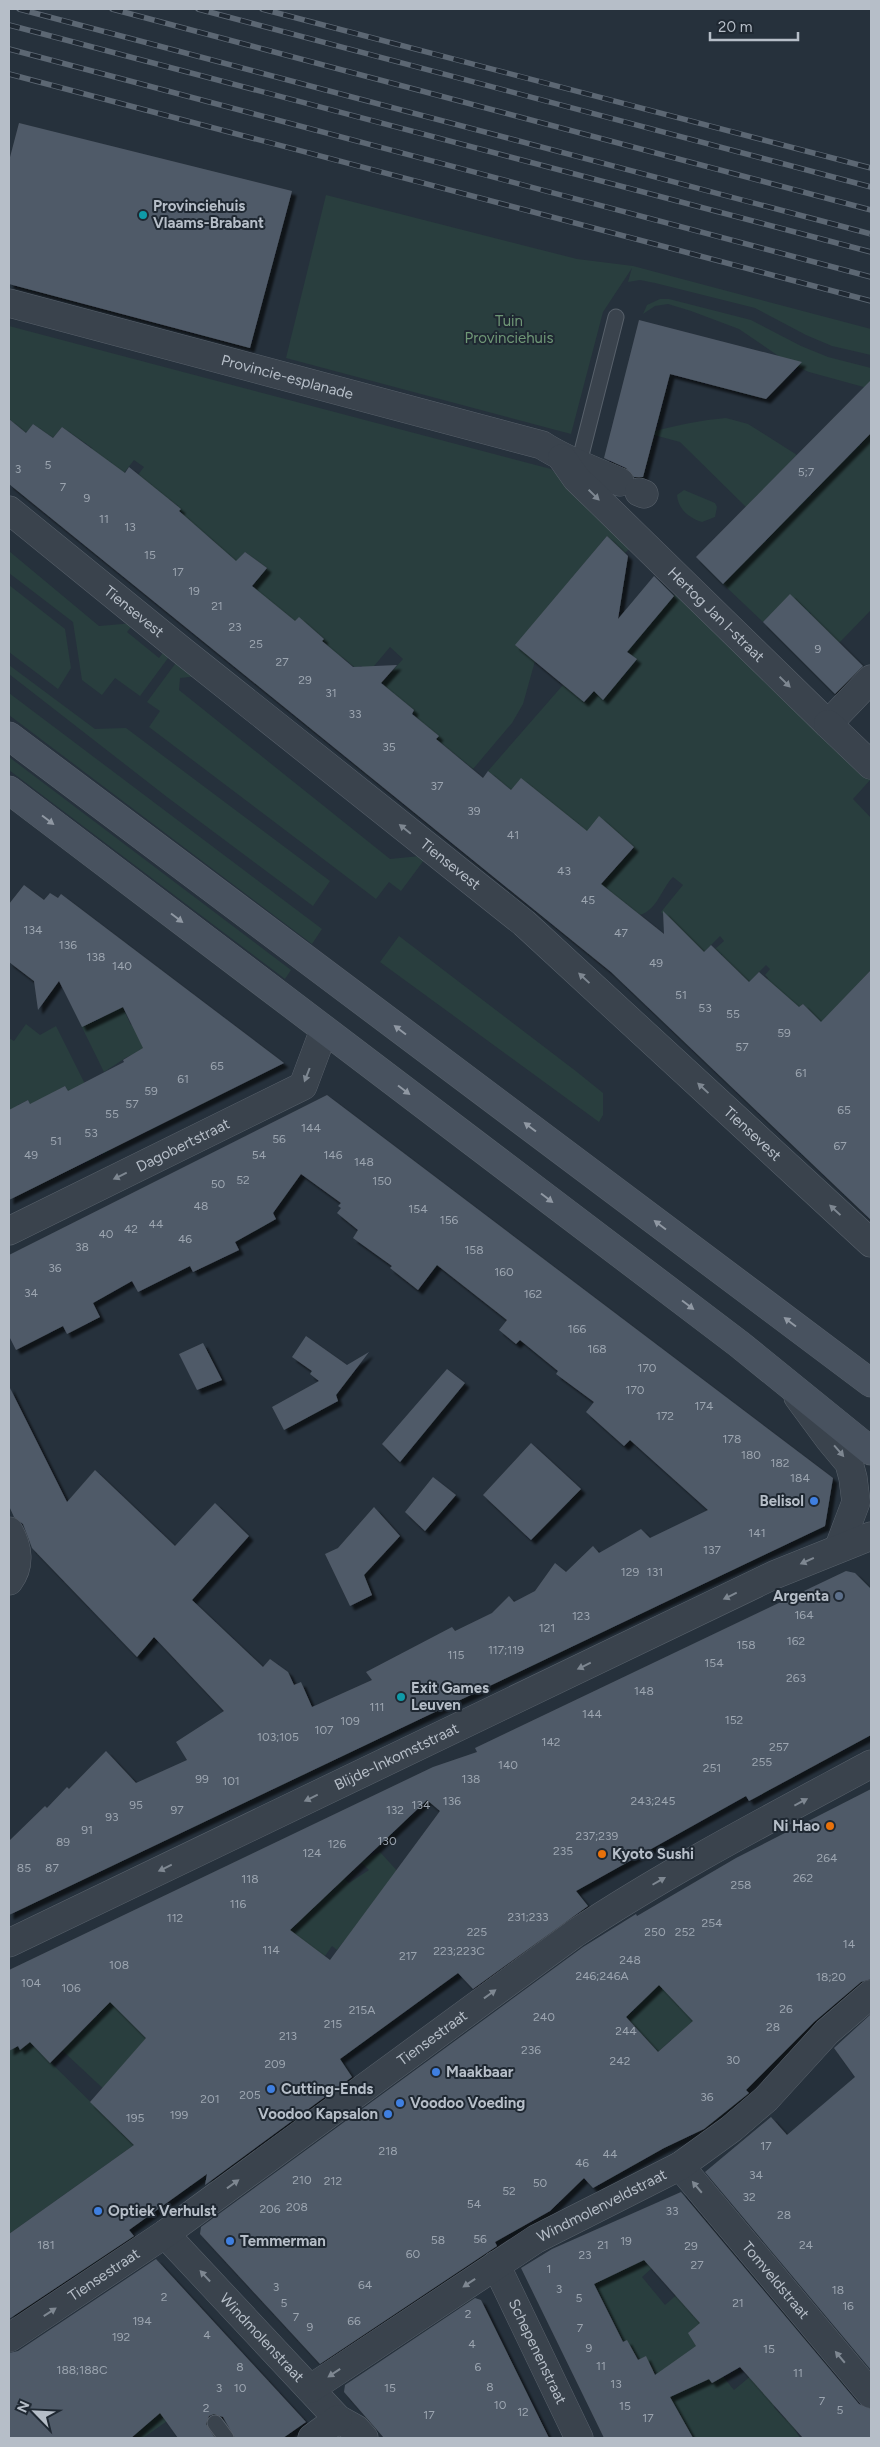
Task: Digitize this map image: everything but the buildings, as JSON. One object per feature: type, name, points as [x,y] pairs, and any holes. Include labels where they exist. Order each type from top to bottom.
[{"type":"main road","points":[[9,736],[871,1383]]},
{"type":"main road","points":[[9,790],[789,1384],[871,1451]]},
{"type":"street","name":"Provincie-esplanade","points":[[9,303],[542,445],[571,461],[634,489]]},
{"type":"street","name":"Hertog Jan I-straat","points":[[571,461],[576,478],[871,765]]},
{"type":"street","name":"Tiensevest","points":[[9,510],[180,649],[524,922],[871,1243]]},
{"type":"street","points":[[828,724],[871,679]]},
{"type":"street","name":"Dagobertstraat","points":[[9,1231],[303,1086],[324,1030]]},
{"type":"street","name":"Blijde-Inkomststraat","points":[[9,1943],[774,1575],[860,1542],[852,1519],[856,1502],[849,1463],[828,1439],[789,1384]]},
{"type":"street","points":[[9,1531],[18,1556],[14,1575],[9,1581]]},
{"type":"street","name":"Tiensestraat","points":[[9,2338],[165,2234],[574,1934],[617,1905],[729,1840],[871,1764]]},
{"type":"street","name":"Windmolenveldstraat","points":[[310,2389],[496,2265],[562,2225],[680,2166],[731,2129],[766,2099],[828,2032],[871,1994]]},
{"type":"street","name":"Tomveldstraat","points":[[680,2166],[871,2394]]},
{"type":"street","name":"Windmolenstraat","points":[[165,2234],[338,2419],[356,2429],[364,2438]]},
{"type":"street","name":"Schepenenstraat","points":[[496,2265],[579,2438]]},
{"type":"street","points":[[312,2438],[338,2419]]},
{"type":"lane","points":[[571,461],[616,317]]},
{"type":"lane","points":[[215,2423],[226,2438]]},
{"type":"green space","name":"Tuin Provinciehuis","points":[[326,195],[577,259],[633,266],[871,329],[871,355],[832,346],[806,335],[755,308],[655,283],[640,280],[628,282],[632,268],[603,312],[571,434],[286,358]]},
{"type":"green space","points":[[660,299],[669,299],[751,320],[801,346],[828,357],[871,368],[871,389],[809,372],[789,363],[739,329],[691,311],[668,304],[655,306],[643,314],[647,305]]},
{"type":"green space","points":[[9,326],[551,469],[623,540],[632,546],[625,553],[607,536],[516,645],[535,661],[523,704],[512,723],[473,769],[436,739],[438,736],[412,714],[414,710],[381,684],[403,659],[390,647],[369,672],[361,666],[355,668],[342,657],[337,663],[317,646],[324,639],[299,618],[287,629],[252,587],[267,568],[245,552],[225,574],[212,549],[217,544],[206,535],[168,526],[181,509],[169,499],[166,501],[127,489],[144,467],[134,460],[120,478],[87,455],[92,448],[62,427],[53,438],[33,424],[26,433],[9,419]]},
{"type":"green space","points":[[726,418],[748,424],[797,455],[746,507],[680,442],[654,435],[655,431],[699,421]]},
{"type":"green space","points":[[871,433],[871,610],[839,643],[790,595],[763,622],[723,584]]},
{"type":"green space","points":[[684,490],[715,503],[717,507],[715,517],[702,522],[685,512],[680,505],[677,495]]},
{"type":"green space","points":[[9,551],[99,626],[134,623],[127,632],[159,658],[165,650],[171,654],[140,696],[115,678],[102,695],[82,680],[73,622],[9,573]]},
{"type":"green space","points":[[9,585],[65,629],[71,668],[58,689],[9,652]]},
{"type":"green space","points":[[678,591],[871,779],[853,799],[871,818],[871,970],[801,1044],[774,1053],[813,1014],[803,1004],[799,1007],[756,990],[768,978],[765,975],[770,969],[766,965],[749,982],[715,949],[724,941],[720,936],[703,953],[661,912],[683,885],[673,877],[655,904],[646,912],[640,915],[625,903],[619,909],[596,891],[634,847],[621,836],[558,866],[521,779],[511,790],[488,771],[563,685],[585,702]]},
{"type":"green space","points":[[178,660],[198,676],[180,678],[179,690],[390,859],[420,856],[424,860],[401,891],[389,882],[376,899],[149,727],[160,711],[147,702]]},
{"type":"green space","points":[[9,665],[95,729],[126,728],[330,881],[313,906],[167,797],[9,674]]},
{"type":"green space","points":[[9,693],[322,929],[312,944],[9,715]]},
{"type":"green space","points":[[9,757],[291,970],[285,979],[9,770]]},
{"type":"green space","points":[[399,936],[603,1093],[603,1115],[599,1122],[380,962]]},
{"type":"green space","points":[[118,998],[131,1025],[172,1005],[203,1029],[127,1057],[104,1072],[72,1007]]},
{"type":"green space","points":[[26,1024],[40,1035],[56,1026],[88,1090],[72,1099],[65,1086],[54,1092],[36,1114],[28,1100],[18,1105],[20,1110],[9,1116],[9,1038],[14,1041]]},
{"type":"green space","points":[[380,1852],[400,1874],[337,1950],[332,1946],[325,1956],[262,1917],[305,1911],[308,1913],[313,1908],[334,1869],[349,1883],[369,1870],[361,1862]]},
{"type":"green space","points":[[692,1960],[709,2002],[686,2056],[671,2040],[658,2052],[619,2009],[635,2009],[639,2004],[631,1995]]},
{"type":"green space","points":[[108,1999],[146,2038],[109,2094],[49,2038],[74,2039],[92,2021]]},
{"type":"green space","points":[[30,2042],[134,2145],[9,2234],[9,2051],[18,2046],[20,2050]]},
{"type":"green space","points":[[655,2227],[652,2268],[642,2277],[665,2305],[688,2285],[724,2326],[699,2347],[734,2390],[758,2370],[781,2400],[774,2407],[786,2420],[788,2418],[800,2438],[693,2438],[691,2436],[679,2438],[661,2402],[675,2395],[664,2382],[619,2346],[606,2326],[587,2288],[632,2265]]},
{"type":"green space","points":[[116,2396],[141,2430],[150,2422],[144,2414],[157,2403],[170,2419],[143,2438],[138,2438],[134,2434],[127,2438],[116,2438],[101,2417]]},
{"type":"railway","points":[[19,9],[871,234]]},
{"type":"railway","points":[[112,9],[871,210]]},
{"type":"railway","points":[[198,9],[871,187]]},
{"type":"railway","points":[[262,9],[871,168]]},
{"type":"railway","points":[[9,25],[871,252]]},
{"type":"railway","points":[[9,49],[871,277]]},
{"type":"railway","points":[[9,74],[871,301]]},
{"type":"place","name":"Provinciehuis Vlaams-Brabant","points":[[143,215]]},
{"type":"place","name":"Belisol","points":[[814,1501]]},
{"type":"place","name":"Argenta","points":[[839,1596]]},
{"type":"place","name":"Exit Games Leuven","points":[[401,1697]]},
{"type":"place","name":"Ni Hao","points":[[830,1826]]},
{"type":"place","name":"Kyoto Sushi","points":[[602,1854]]},
{"type":"place","name":"Maakbaar","points":[[436,2072]]},
{"type":"place","name":"Cutting-Ends","points":[[271,2089]]},
{"type":"place","name":"Voodoo Voeding","points":[[400,2103]]},
{"type":"place","name":"Voodoo Kapsalon","points":[[388,2114]]},
{"type":"place","name":"Optiek Verhulst","points":[[98,2211]]},
{"type":"place","name":"Temmerman","points":[[230,2241]]}]
